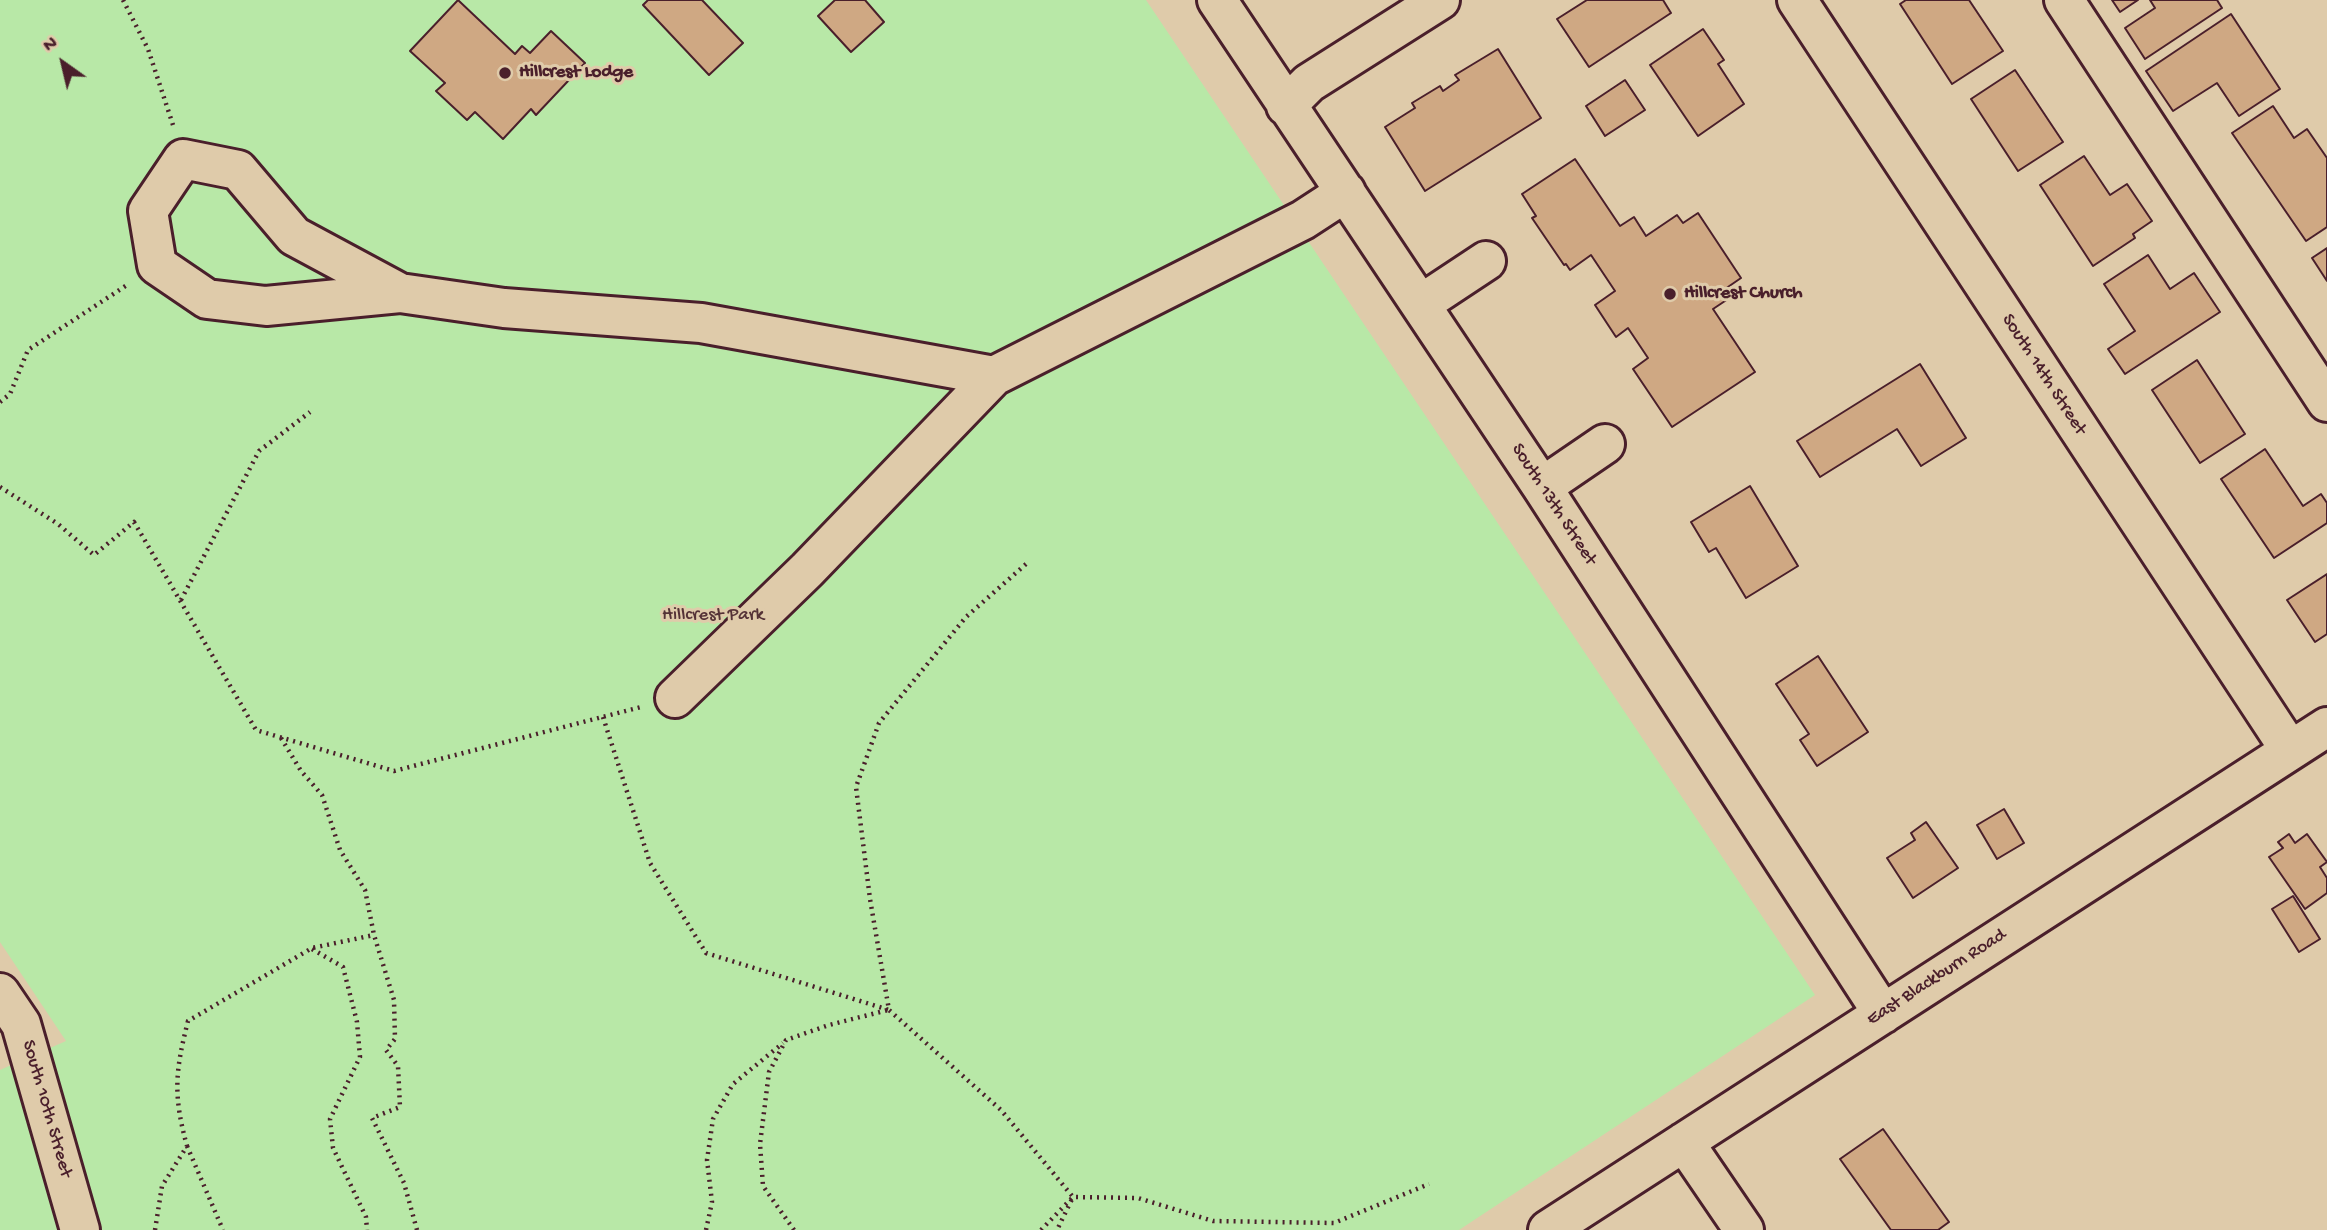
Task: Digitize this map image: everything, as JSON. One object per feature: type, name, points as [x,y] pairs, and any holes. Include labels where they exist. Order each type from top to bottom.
[{"type":"street","name":"South 13th Street","points":[[1217,0],[1422,304],[1882,1014]]},
{"type":"street","points":[[1286,106],[1309,83],[1440,0]]},
{"type":"street","name":"South 14th Street","points":[[1797,0],[2290,750]]},
{"type":"street","points":[[2064,0],[2327,402]]},
{"type":"street","points":[[400,292],[294,236],[237,170],[184,159],[148,211],[157,265],[207,299],[266,306],[400,292],[504,308],[701,323],[993,376]]},
{"type":"street","points":[[675,698],[817,560],[993,376],[1303,220],[1346,192]]},
{"type":"street","points":[[1422,304],[1486,261]]},
{"type":"street","points":[[1542,487],[1605,444]]},
{"type":"street","name":"East Blackburn Road","points":[[1548,1230],[2327,727]]},
{"type":"street","name":"South 10th Street","points":[[0,993],[21,1024],[80,1230]]},
{"type":"street","points":[[1684,1142],[1744,1230]]},
{"type":"path","points":[[123,0],[148,49],[184,159]]},
{"type":"path","points":[[0,401],[10,394],[28,350],[157,265]]},
{"type":"path","points":[[181,600],[259,451],[310,412]]},
{"type":"path","points":[[0,487],[58,524],[94,555],[134,522],[256,730],[394,771],[675,698]]},
{"type":"path","points":[[889,1010],[870,899],[856,787],[879,723],[965,617],[1026,564]]},
{"type":"path","points":[[603,717],[650,863],[706,953],[889,1010],[1001,1110],[1073,1197]]},
{"type":"path","points":[[281,737],[301,771],[322,795],[340,850],[365,890],[374,935],[394,1000],[395,1039],[386,1050],[398,1066],[400,1107],[372,1118],[404,1183],[417,1230]]},
{"type":"path","points":[[223,1230],[187,1146],[176,1106],[177,1063],[188,1021],[312,948],[374,935]]},
{"type":"path","points":[[312,948],[343,967],[356,1022],[360,1057],[330,1119],[333,1147],[366,1217],[367,1230]]},
{"type":"path","points":[[706,1230],[712,1202],[707,1160],[713,1119],[733,1084],[786,1041],[829,1025],[889,1010]]},
{"type":"path","points":[[786,1041],[769,1072],[760,1144],[763,1186],[794,1230]]},
{"type":"path","points":[[155,1230],[162,1185],[187,1146]]},
{"type":"path","points":[[1041,1230],[1073,1197],[1138,1198],[1213,1221],[1334,1223],[1429,1184]]},
{"type":"path","points":[[1057,1230],[1073,1197]]},
{"type":"green space","name":"Hillcrest Park","points":[[0,0],[1146,0],[1815,995],[1459,1230],[0,1230],[0,1070],[66,1041],[0,942]]},
{"type":"building","name":"Hillcrest Lodge","points":[[458,0],[515,54],[522,46],[530,53],[551,31],[585,63],[536,115],[531,109],[503,139],[475,112],[467,120],[436,91],[445,83],[410,51]]},
{"type":"building","points":[[648,0],[702,0],[743,43],[709,75],[643,5]]},
{"type":"building","points":[[835,0],[865,0],[884,22],[851,52],[818,16]]},
{"type":"building","points":[[1587,0],[1663,0],[1671,13],[1589,67],[1557,19]]},
{"type":"building","points":[[1906,0],[1969,0],[2003,51],[1952,84],[1900,4]]},
{"type":"building","points":[[2112,0],[2138,0],[2120,12]]},
{"type":"building","points":[[2150,0],[2217,0],[2222,8],[2145,59],[2125,28],[2155,8]]},
{"type":"building","points":[[2231,14],[2280,89],[2239,116],[2217,83],[2173,111],[2146,71]]},
{"type":"building","points":[[1703,29],[1724,60],[1718,64],[1744,104],[1698,136],[1650,65]]},
{"type":"building","points":[[1498,49],[1541,118],[1425,191],[1385,127],[1415,108],[1412,103],[1440,86],[1443,91],[1459,80],[1455,75]]},
{"type":"building","points":[[2015,70],[2063,142],[2018,171],[1971,99]]},
{"type":"building","points":[[1625,80],[1645,110],[1605,136],[1586,106]]},
{"type":"building","points":[[2273,106],[2294,138],[2307,129],[2327,158],[2327,227],[2306,241],[2232,133]]},
{"type":"building","points":[[2084,156],[2110,195],[2127,184],[2152,221],[2133,234],[2135,238],[2093,266],[2040,185]]},
{"type":"building","name":"Hillcrest Church","points":[[1575,159],[1620,226],[1634,217],[1646,236],[1677,215],[1683,223],[1698,213],[1741,278],[1725,289],[1731,297],[1713,309],[1755,372],[1672,427],[1633,369],[1648,358],[1628,328],[1616,337],[1595,305],[1615,291],[1591,255],[1570,270],[1564,265],[1532,218],[1536,216],[1522,194]]},
{"type":"building","points":[[2327,248],[2327,281],[2312,258]]},
{"type":"building","points":[[2148,255],[2170,289],[2194,273],[2220,312],[2125,374],[2108,349],[2135,331],[2104,284]]},
{"type":"building","points":[[2197,360],[2245,434],[2200,463],[2152,390]]},
{"type":"building","points":[[1920,364],[1966,438],[1921,466],[1897,429],[1820,477],[1797,441]]},
{"type":"building","points":[[2265,449],[2303,506],[2321,494],[2327,503],[2327,523],[2274,558],[2221,479]]},
{"type":"building","points":[[1750,486],[1798,566],[1746,598],[1716,548],[1709,552],[1691,522]]},
{"type":"building","points":[[2327,574],[2327,634],[2315,642],[2287,600]]},
{"type":"building","points":[[1818,656],[1868,732],[1817,766],[1800,740],[1809,734],[1776,684]]},
{"type":"building","points":[[2004,809],[2024,843],[1997,859],[1977,825]]},
{"type":"building","points":[[1926,822],[1958,868],[1913,898],[1887,858],[1915,840],[1911,833]]},
{"type":"building","points":[[2289,834],[2295,843],[2307,834],[2327,862],[2320,867],[2327,878],[2327,893],[2305,909],[2269,857],[2283,848],[2278,842]]},
{"type":"building","points":[[2293,896],[2320,939],[2299,952],[2272,909]]},
{"type":"building","points":[[1883,1129],[1949,1222],[1938,1230],[1891,1230],[1840,1159]]},
{"type":"place","name":"Hillcrest Lodge","points":[[505,73]]},
{"type":"place","name":"Hillcrest Church","points":[[1670,294]]}]
